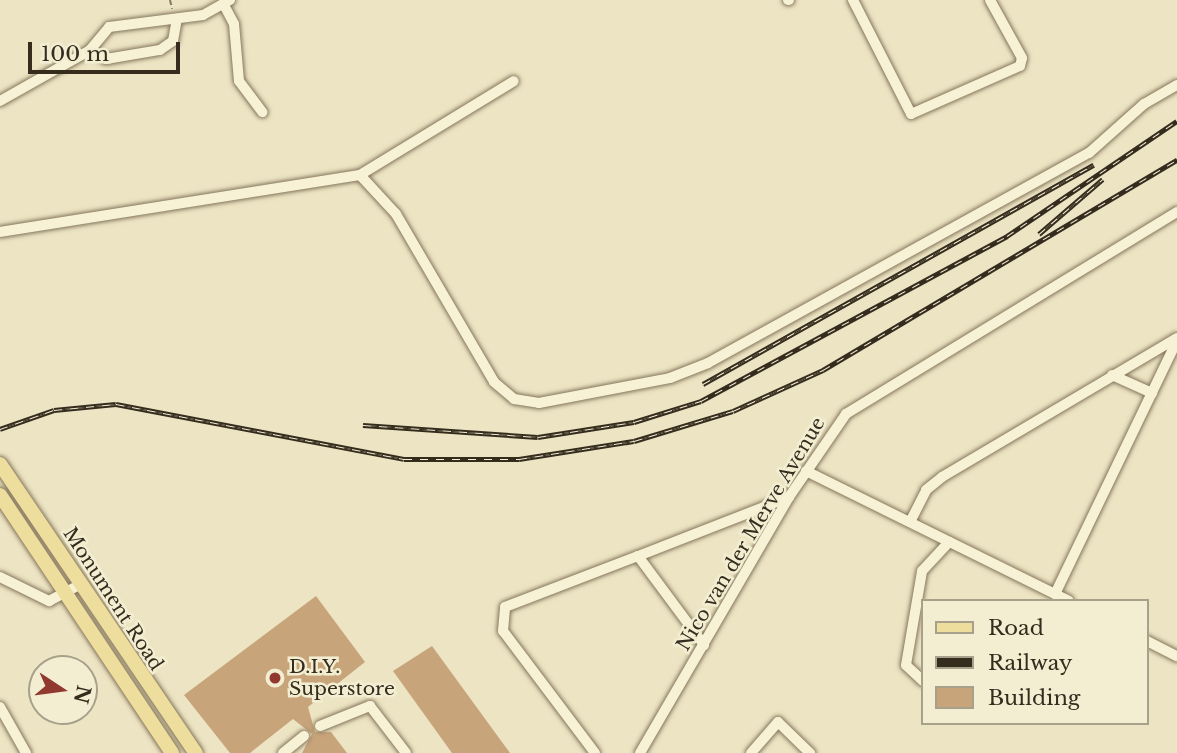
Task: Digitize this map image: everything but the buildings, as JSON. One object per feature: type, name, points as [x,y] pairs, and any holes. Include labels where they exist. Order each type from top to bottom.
[{"type":"main road","name":"Monument Road","points":[[2,466],[130,662],[196,753]]},
{"type":"main road","name":"Monument Road","points":[[0,495],[172,753]]},
{"type":"street","points":[[853,0],[911,114],[1020,66],[1022,58],[990,0]]},
{"type":"street","points":[[0,101],[90,50],[108,27],[177,19],[227,3],[234,24],[239,81],[262,112]]},
{"type":"street","points":[[90,50],[104,59],[160,50],[173,41],[177,19]]},
{"type":"street","points":[[0,232],[360,175],[514,81]]},
{"type":"street","points":[[360,175],[396,214],[494,382],[514,399],[539,402],[670,378],[708,363],[1082,157],[1144,104],[1177,85]]},
{"type":"street","name":"Nico van der Merve Avenue","points":[[640,753],[789,497],[841,419],[866,399],[1177,212]]},
{"type":"street","points":[[910,522],[933,483],[1112,375],[1177,340]]},
{"type":"street","points":[[1055,594],[1177,340]]},
{"type":"street","points":[[1112,375],[1152,393]]},
{"type":"street","points":[[806,471],[1065,599]]},
{"type":"street","points":[[595,753],[503,631],[501,612],[520,596],[638,556],[789,497]]},
{"type":"street","points":[[922,680],[906,665],[922,571],[949,542]]},
{"type":"street","points":[[638,556],[704,645]]},
{"type":"street","points":[[0,578],[37,599],[65,593],[81,584]]},
{"type":"street","points":[[1149,641],[1177,656]]},
{"type":"street","points":[[116,669],[130,662]]},
{"type":"street","points":[[320,726],[370,706],[406,753]]},
{"type":"street","points":[[0,707],[26,753]]},
{"type":"street","points":[[751,753],[778,722],[810,753]]},
{"type":"street","points":[[283,753],[304,736]]},
{"type":"railway","points":[[363,425],[538,437],[634,422],[701,401],[1007,236],[1177,121]]},
{"type":"railway","points":[[0,429],[54,410],[116,404],[404,459],[519,459],[634,441],[733,411],[823,370],[1177,160]]},
{"type":"railway","points":[[703,384],[1094,165]]},
{"type":"railway","points":[[1039,234],[1103,179]]},
{"type":"place","name":"D.I.Y. Superstore","points":[[275,678]]}]
